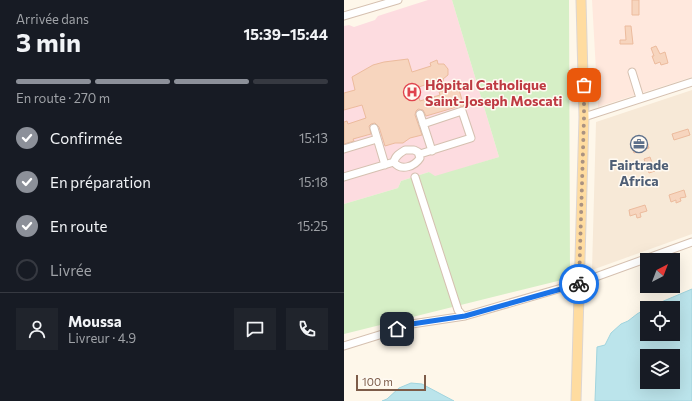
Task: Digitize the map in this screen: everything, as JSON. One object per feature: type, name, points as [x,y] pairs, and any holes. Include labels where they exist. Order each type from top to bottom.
[{"type":"main road","points":[[576,401],[584,117],[581,0]]},
{"type":"street","points":[[344,16],[398,0]]},
{"type":"street","points":[[632,72],[640,98]]},
{"type":"street","points":[[584,117],[692,82]]},
{"type":"street","points":[[344,177],[394,162],[397,155],[405,150],[414,150],[420,154],[471,138],[462,111],[423,124]]},
{"type":"street","points":[[420,114],[432,151]]},
{"type":"street","points":[[374,128],[385,165]]},
{"type":"street","points":[[344,148],[377,139]]},
{"type":"street","points":[[394,162],[396,165],[401,167],[411,166],[418,161],[420,154]]},
{"type":"street","points":[[415,177],[458,310],[465,316]]},
{"type":"street","points":[[344,346],[389,332],[405,325],[465,316],[579,283],[692,242]]},
{"type":"shaded area","name":"Hôpital Catholique Saint-Joseph Moscati","points":[[428,0],[452,0],[499,157],[435,177],[429,172],[401,181],[398,188],[344,204],[344,26],[349,25],[354,27],[375,20],[378,16]]},
{"type":"shaded area","points":[[592,0],[692,0],[692,77],[598,107]]},
{"type":"shaded area","points":[[692,90],[692,234],[592,270],[596,122]]},
{"type":"green space","points":[[452,0],[569,0],[570,278],[344,334],[344,204],[398,188],[401,181],[429,172],[435,176],[499,157]]},
{"type":"water","points":[[692,289],[692,401],[595,401],[597,347],[605,345],[611,333],[621,324],[640,312],[640,341],[680,341],[680,301],[664,301]]},
{"type":"water","points":[[411,383],[422,384],[454,401],[382,401],[387,399],[399,388]]},
{"type":"building","points":[[632,0],[639,0],[639,15],[632,15]]},
{"type":"building","points":[[625,26],[631,26],[633,44],[620,44],[620,40],[626,40]]},
{"type":"building","points":[[656,46],[660,54],[665,52],[668,63],[661,65],[660,62],[655,64],[651,48]]},
{"type":"building","points":[[408,59],[412,72],[431,66],[430,63],[437,60],[438,64],[444,64],[448,69],[448,75],[443,79],[444,83],[437,85],[436,81],[416,88],[420,101],[440,95],[439,92],[458,86],[464,107],[460,106],[426,116],[423,110],[418,109],[415,115],[422,135],[410,138],[403,143],[395,143],[385,146],[379,127],[375,123],[369,126],[371,134],[353,139],[354,141],[344,144],[344,122],[347,121],[348,124],[366,118],[362,105],[344,110],[344,93],[355,90],[352,77],[373,65]]},
{"type":"building","points":[[688,129],[690,135],[674,140],[672,134]]},
{"type":"building","points":[[647,142],[649,148],[634,153],[632,147]]},
{"type":"building","points":[[650,157],[655,171],[649,173],[644,159]]},
{"type":"building","points":[[684,190],[686,197],[680,198],[681,201],[676,203],[676,200],[671,202],[669,195]]},
{"type":"building","points":[[645,205],[647,211],[640,213],[641,217],[637,218],[636,214],[630,216],[629,210]]},
{"type":"way so far","points":[[579,284],[584,85]]},
{"type":"place","name":"Hôpital Catholique Saint-Joseph Moscati","points":[[412,92]]},
{"type":"place","name":"Fairtrade Africa","points":[[639,144]]},
{"type":"route","points":[[397,329],[405,325],[465,316],[579,284]]}]
